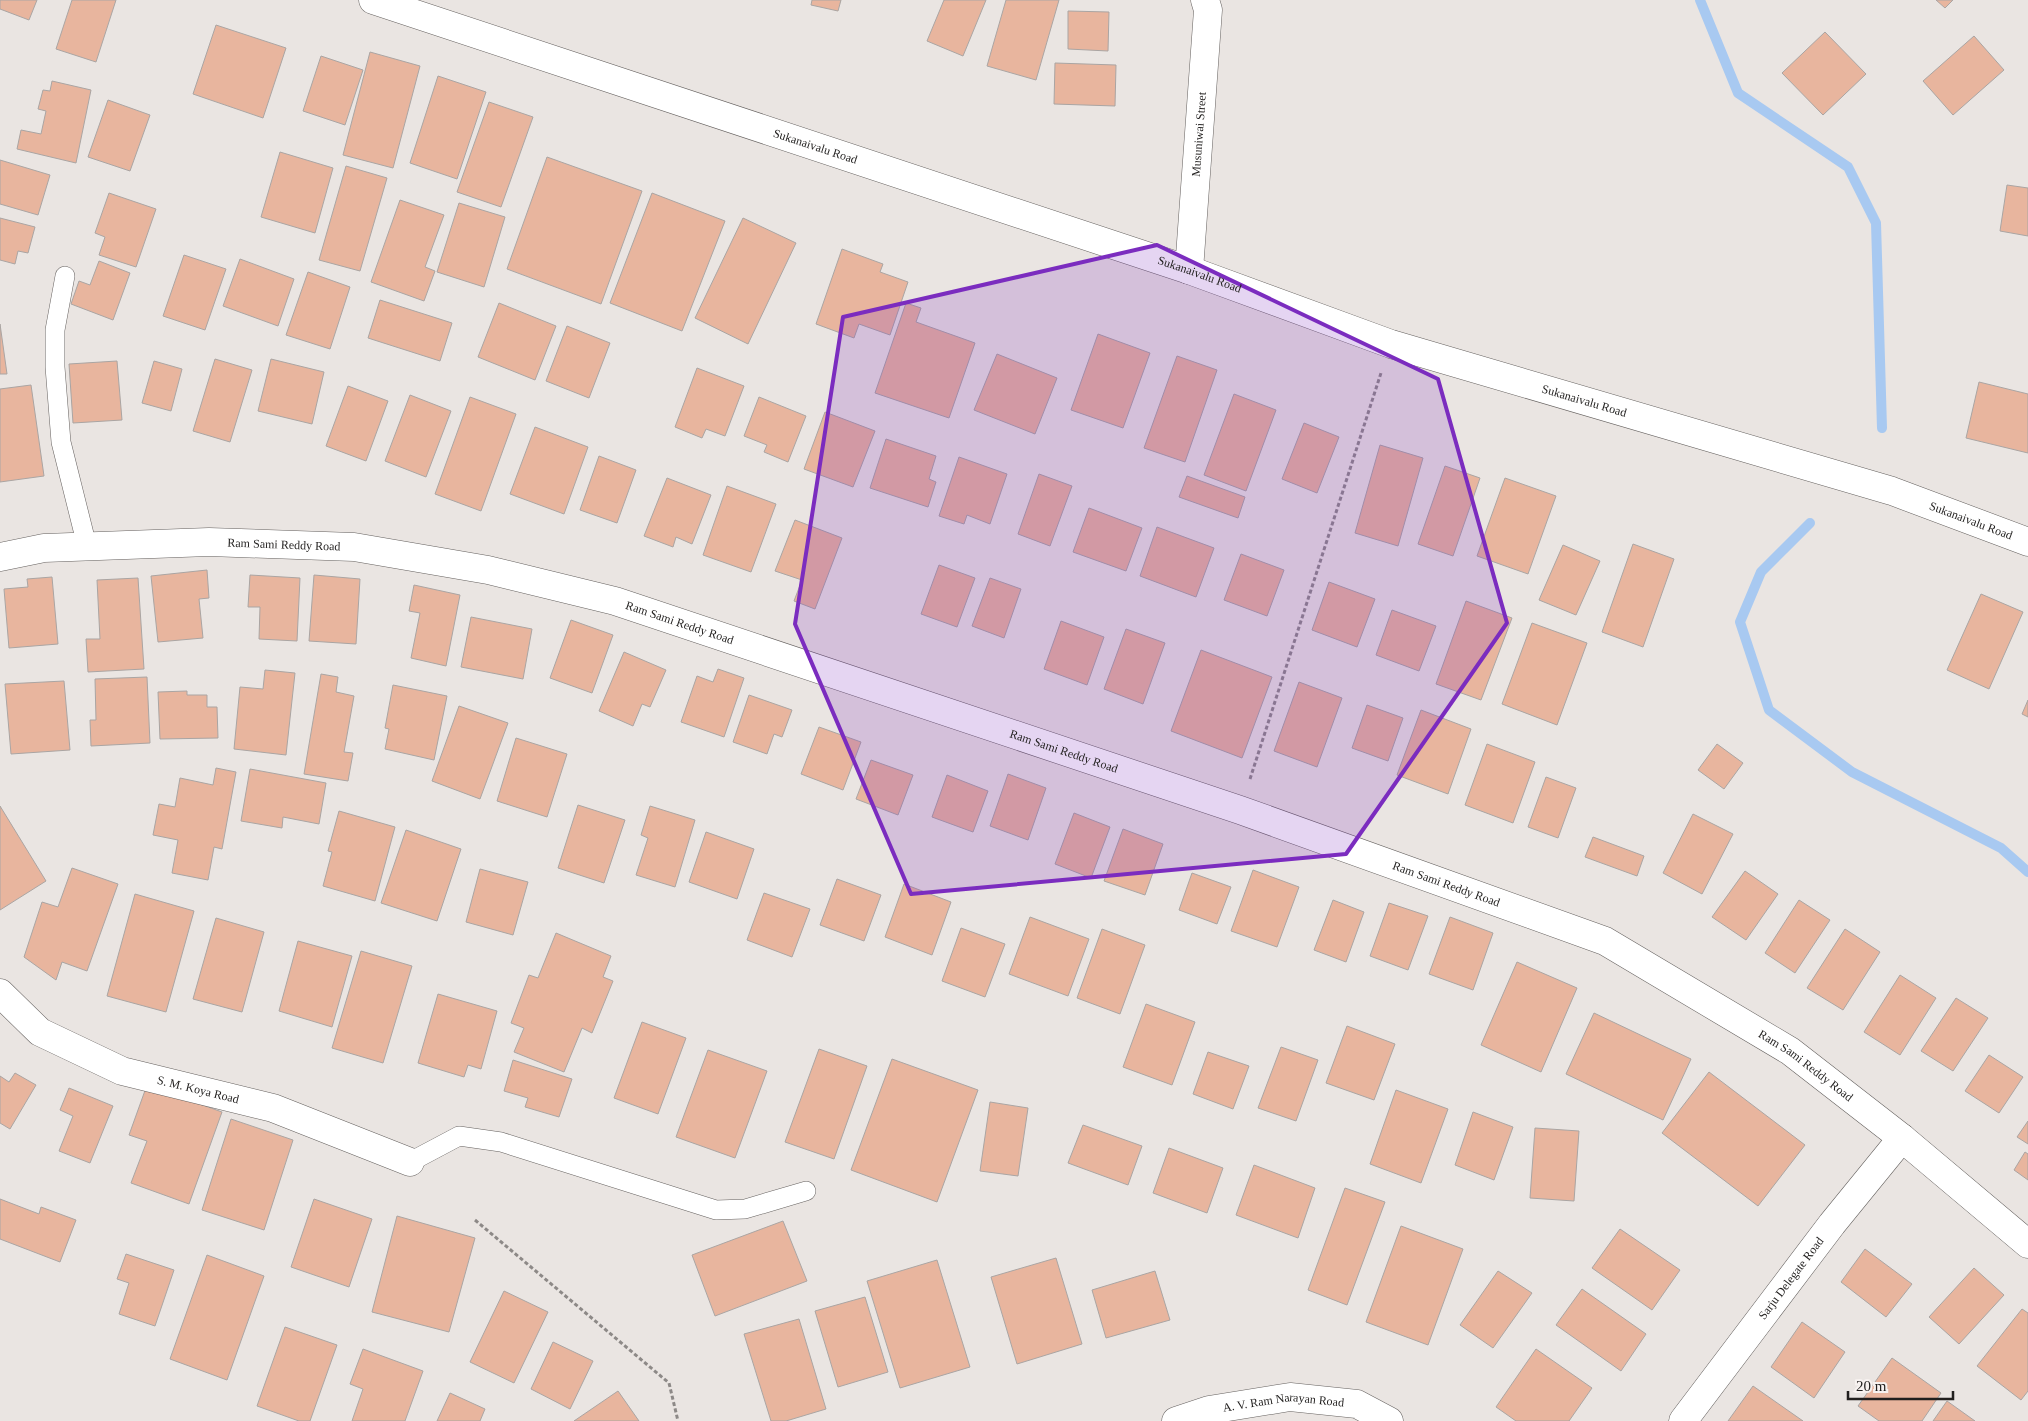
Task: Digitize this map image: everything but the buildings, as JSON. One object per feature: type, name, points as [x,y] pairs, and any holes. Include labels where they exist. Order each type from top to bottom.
[{"type":"street","name":"Sukanaivalu Road","points":[[373,0],[1189,270],[1391,344],[1892,490],[2028,542]]},
{"type":"street","name":"Musuniwai Street","points":[[1189,270],[1208,10],[1205,0]]},
{"type":"street","name":"Ram Sami Reddy Road","points":[[0,557],[44,548],[209,542],[354,547],[488,570],[615,601],[1240,810],[1605,941],[1790,1051],[1902,1138],[2028,1244]]},
{"type":"street","name":"S. M. Koya Road","points":[[0,993],[40,1032],[122,1071],[273,1108],[410,1162]]},
{"type":"street","name":"Sarju Delegate Road","points":[[1683,1421],[1832,1224],[1902,1138]]},
{"type":"street","name":"A. V. Ram Narayan Road","points":[[1176,1421],[1209,1410],[1290,1397],[1358,1404],[1389,1421]]},
{"type":"lane","points":[[66,276],[55,330],[55,367],[61,442],[87,546]]},
{"type":"lane","points":[[410,1162],[459,1136],[501,1142],[716,1210],[744,1209],[806,1191]]},
{"type":"path","points":[[1240,810],[1391,344]]},
{"type":"path","points":[[475,1220],[669,1383],[678,1421]]},
{"type":"highlighted area","points":[[1157,245],[1438,379],[1507,623],[1346,854],[911,894],[795,624],[843,317]]},
{"type":"waterway","points":[[1700,0],[1738,93],[1848,167],[1876,223],[1882,428]]},
{"type":"waterway","points":[[1810,523],[1761,572],[1740,622],[1769,710],[1852,772],[2001,848],[2028,872]]}]
